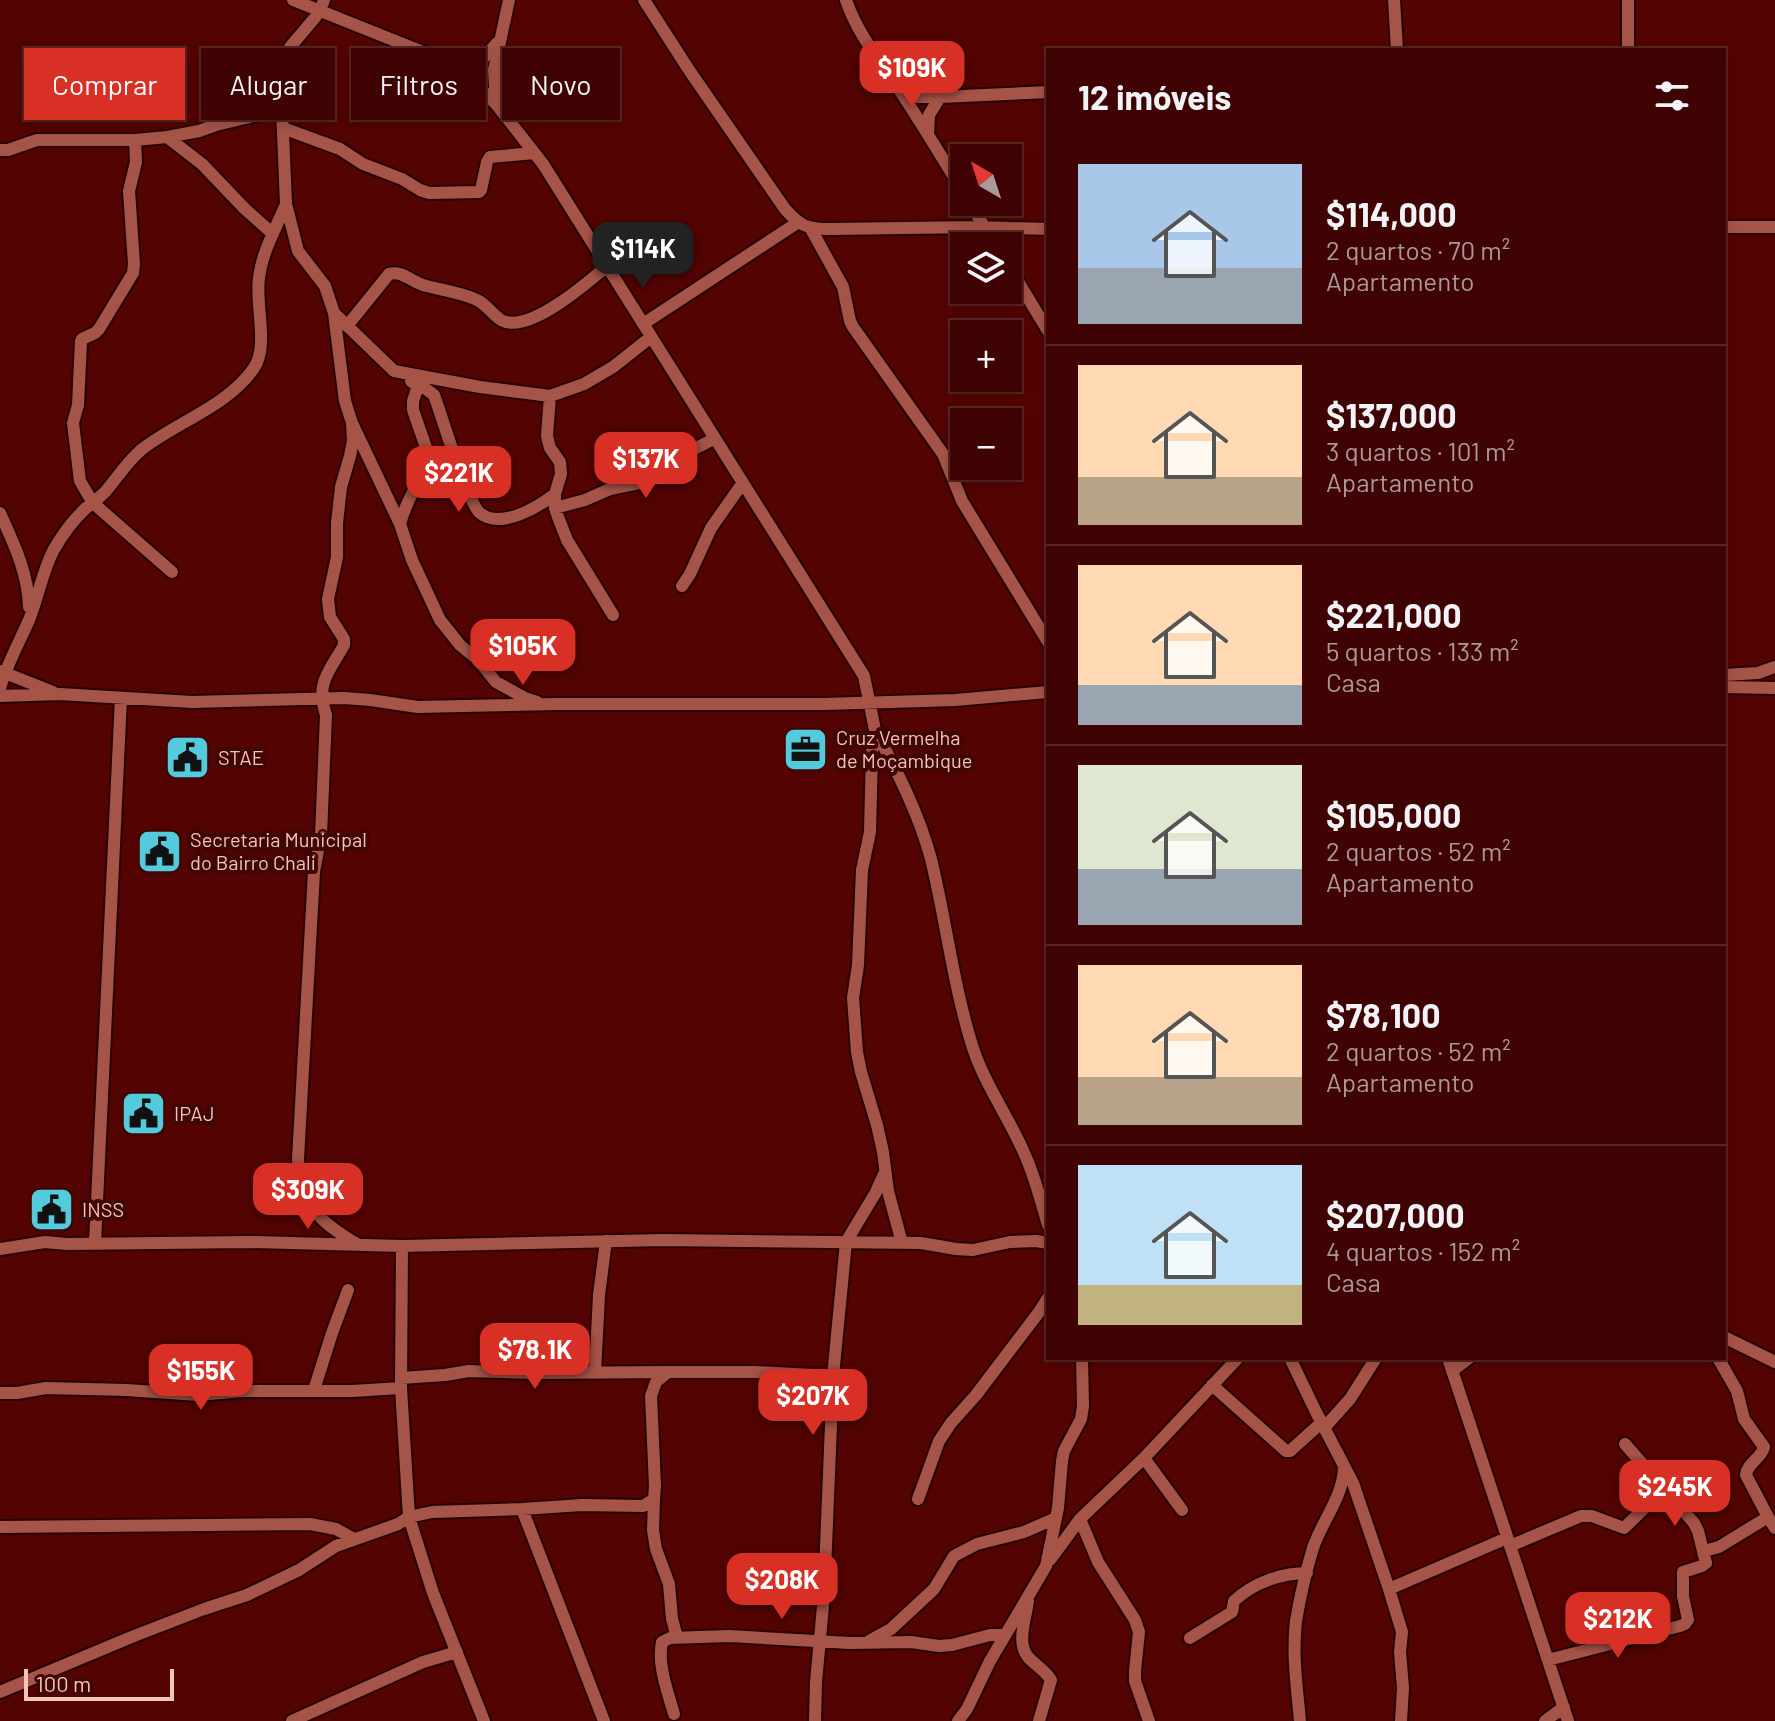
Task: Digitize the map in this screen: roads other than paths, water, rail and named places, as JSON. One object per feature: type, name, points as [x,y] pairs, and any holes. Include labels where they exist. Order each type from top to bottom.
[{"type":"street","points":[[293,0],[322,5],[416,48]]},
{"type":"street","points":[[496,104],[494,70],[509,0]]},
{"type":"street","points":[[644,0],[689,70],[797,223],[811,229],[1046,229]]},
{"type":"street","points":[[1394,0],[1397,48]]},
{"type":"street","points":[[1628,0],[1628,48]]},
{"type":"street","points":[[850,3],[866,41],[950,170]]},
{"type":"street","points":[[290,48],[322,5]]},
{"type":"street","points":[[486,57],[500,38]]},
{"type":"street","points":[[904,97],[1046,92]]},
{"type":"street","points":[[486,94],[543,164],[862,673],[875,730],[892,761],[926,843],[972,1046],[1044,1200]]},
{"type":"street","points":[[928,135],[929,115],[940,97]]},
{"type":"street","points":[[3,153],[37,140],[167,137],[237,120]]},
{"type":"street","points":[[283,120],[286,204],[298,251],[325,286],[334,313],[345,401],[352,423],[400,524],[422,583],[448,631],[496,682],[525,698],[548,704]]},
{"type":"street","points":[[283,128],[340,149],[363,164],[429,193],[479,192],[490,157],[534,153]]},
{"type":"street","points":[[167,137],[202,164],[273,234]]},
{"type":"street","points":[[135,140],[136,162],[129,191],[133,273],[99,329],[81,341],[78,405],[73,423],[78,475],[93,503],[172,572]]},
{"type":"street","points":[[0,688],[2,672],[30,618],[52,553],[66,531],[141,450],[227,394],[254,367],[261,347],[257,293],[259,274],[286,204]]},
{"type":"street","points":[[978,216],[988,232]]},
{"type":"street","points":[[643,324],[797,223]]},
{"type":"street","points":[[1726,227],[1775,227]]},
{"type":"street","points":[[811,229],[843,287],[853,327],[943,454],[962,501],[1046,639]]},
{"type":"street","points":[[347,326],[393,272],[417,283],[470,297],[486,305],[501,321],[517,323],[525,322],[564,300],[607,266]]},
{"type":"street","points":[[1022,288],[1046,328]]},
{"type":"street","points":[[334,313],[394,371],[550,396],[584,384],[613,367],[651,337]]},
{"type":"street","points":[[403,373],[434,395],[474,504],[482,514],[494,518],[520,516],[555,501],[585,500],[610,489],[644,482],[686,453],[714,439]]},
{"type":"street","points":[[400,524],[429,463],[413,410],[418,386]]},
{"type":"street","points":[[550,396],[547,436],[550,448],[560,462],[561,474],[555,501],[567,540],[613,615]]},
{"type":"street","points":[[352,423],[353,441],[341,487],[337,557],[328,599],[330,617],[344,639],[344,645],[325,676],[321,700],[326,715],[322,816],[314,872],[298,1159],[299,1180],[306,1197],[324,1222],[359,1245]]},
{"type":"street","points":[[682,586],[711,528],[742,484]]},
{"type":"street","points":[[0,513],[22,565],[29,590],[30,618]]},
{"type":"street","points":[[1726,675],[1758,673],[1775,667]]},
{"type":"street","points":[[2,672],[60,694]]},
{"type":"street","points":[[1726,687],[1775,688]]},
{"type":"street","points":[[0,696],[60,694],[192,702],[344,698],[418,707],[869,703],[1046,692]]},
{"type":"street","points":[[95,1243],[121,698]]},
{"type":"street","points":[[875,730],[870,832],[862,870],[858,965],[853,998],[859,1062],[877,1125],[888,1191],[902,1243]]},
{"type":"street","points":[[815,1721],[824,1595],[833,1376],[846,1242],[885,1171]]},
{"type":"street","points":[[0,1249],[45,1242],[402,1246],[606,1241],[921,1243],[973,1250],[1010,1242],[1046,1243]]},
{"type":"street","points":[[595,1372],[599,1295],[606,1241]]},
{"type":"street","points":[[402,1246],[401,1383],[409,1517],[433,1593],[484,1721]]},
{"type":"street","points":[[314,1390],[348,1290]]},
{"type":"street","points":[[918,1499],[939,1441],[1046,1301]]},
{"type":"street","points":[[1726,1338],[1775,1362]]},
{"type":"street","points":[[1046,1566],[1056,1518],[1064,1451],[1081,1419],[1082,1360]]},
{"type":"street","points":[[958,1721],[1004,1635],[1046,1566],[1080,1519],[1144,1458],[1236,1360]]},
{"type":"street","points":[[1291,1360],[1353,1483],[1389,1589],[1402,1632],[1401,1721]]},
{"type":"street","points":[[1212,1385],[1286,1451],[1290,1451],[1350,1399],[1375,1360]]},
{"type":"street","points":[[1704,1551],[1771,1522],[1746,1475],[1747,1469],[1764,1447],[1744,1419],[1737,1391],[1719,1360]]},
{"type":"street","points":[[1450,1364],[1568,1721]]},
{"type":"street","points":[[0,1393],[46,1388],[180,1395],[242,1391],[352,1391],[469,1371],[755,1372],[833,1376]]},
{"type":"street","points":[[668,1372],[656,1382],[651,1396],[653,1530],[656,1549],[669,1584],[677,1637]]},
{"type":"street","points":[[1548,1660],[1685,1624],[1688,1620],[1683,1596],[1683,1572],[1705,1565],[1696,1526],[1625,1444]]},
{"type":"street","points":[[1144,1458],[1182,1510]]},
{"type":"street","points":[[1300,1721],[1295,1671],[1296,1622],[1319,1533],[1341,1489],[1344,1468]]},
{"type":"street","points":[[1389,1589],[1581,1516],[1592,1516],[1624,1528],[1663,1490]]},
{"type":"street","points":[[0,1692],[204,1609],[247,1595],[299,1570],[336,1546],[409,1517],[432,1512],[582,1505],[643,1506],[654,1499]]},
{"type":"street","points":[[522,1509],[604,1721]]},
{"type":"street","points":[[866,1643],[901,1622],[934,1589],[954,1556],[977,1544],[1024,1532],[1056,1518]]},
{"type":"street","points":[[1080,1519],[1098,1562],[1135,1620],[1139,1632],[1135,1681],[1149,1721]]},
{"type":"street","points":[[0,1527],[310,1524],[336,1529],[354,1539]]},
{"type":"street","points":[[390,1527],[415,1537]]},
{"type":"street","points":[[1190,1638],[1232,1612],[1234,1601],[1244,1593],[1286,1574],[1307,1573]]},
{"type":"street","points":[[1029,1597],[1021,1644],[1024,1652],[1051,1680],[1039,1721]]},
{"type":"street","points":[[674,1714],[665,1684],[661,1650],[662,1642],[670,1638],[729,1636],[866,1643],[911,1642],[939,1646],[1004,1635]]},
{"type":"street","points":[[292,1721],[423,1662],[457,1652]]},
{"type":"street","points":[[1545,1721],[1564,1707]]},
{"type":"place","name":"Cruz Vermelha de Moçambique","points":[[805,749]]},
{"type":"place","name":"STAE","points":[[187,758]]},
{"type":"place","name":"Secretaria Municipal do Bairro Chali","points":[[159,851]]},
{"type":"place","name":"IPAJ","points":[[143,1114]]},
{"type":"place","name":"INSS","points":[[51,1210]]}]
